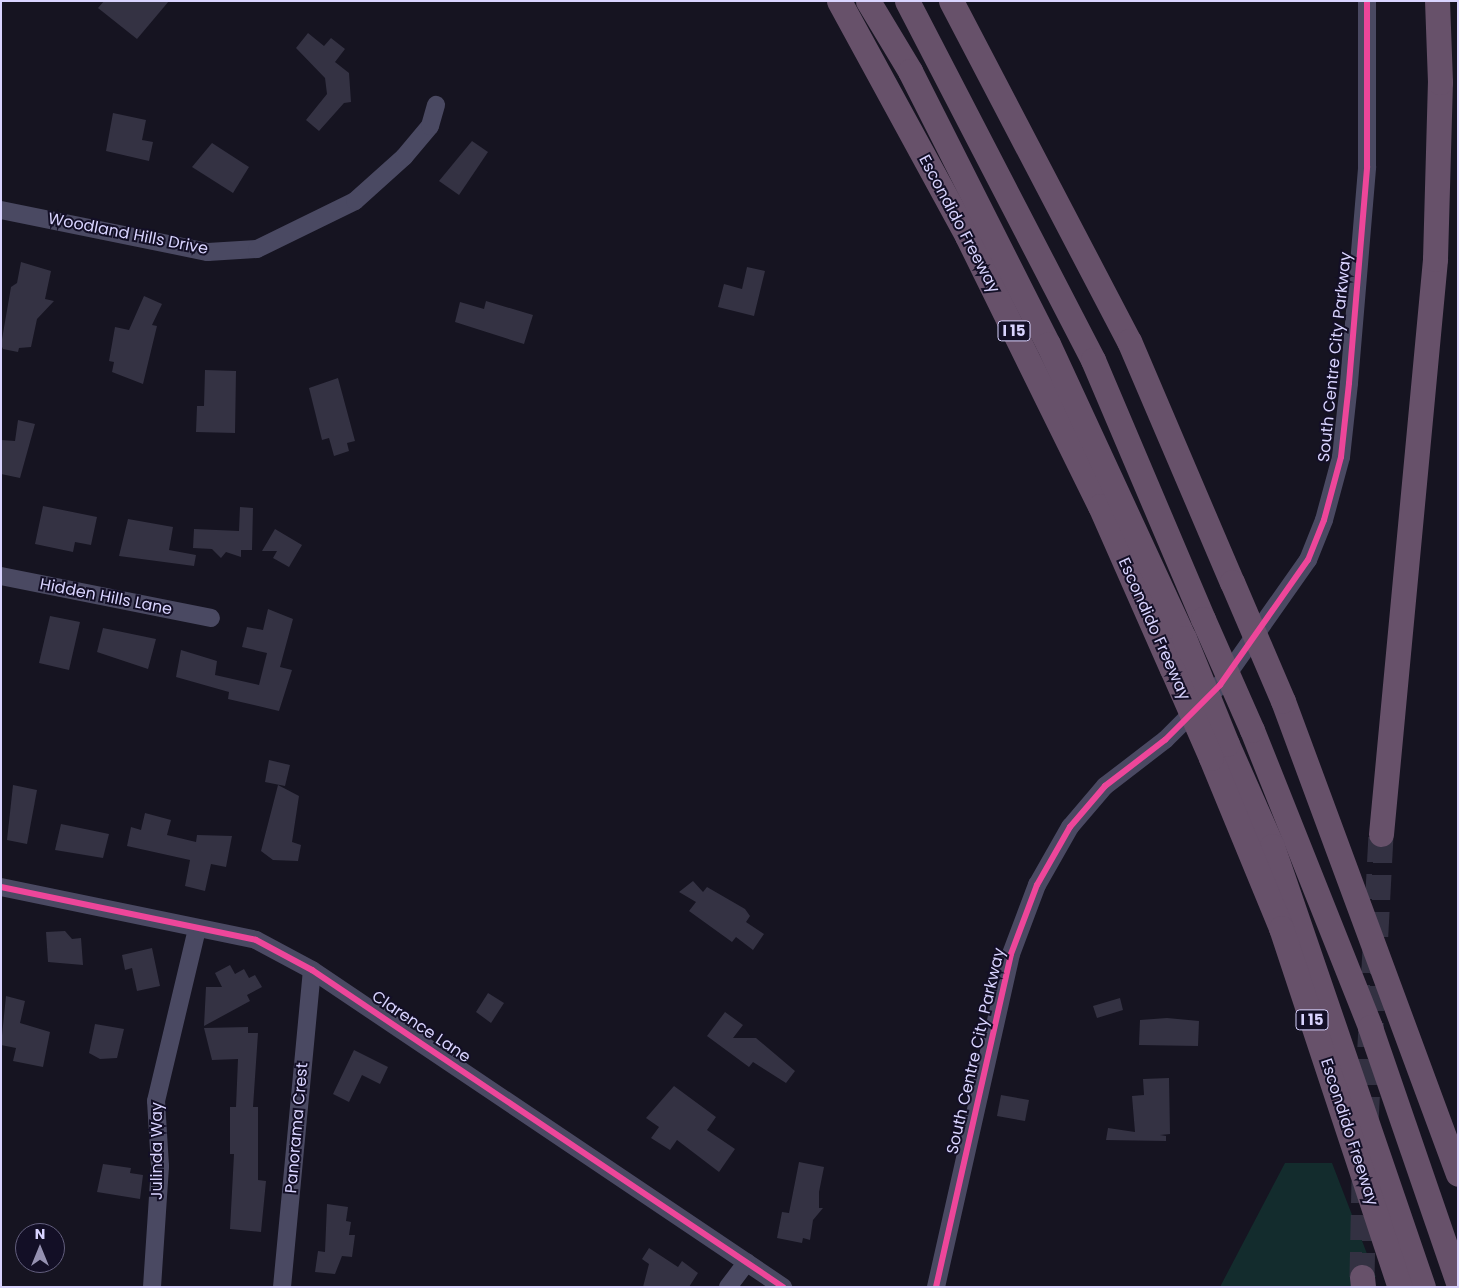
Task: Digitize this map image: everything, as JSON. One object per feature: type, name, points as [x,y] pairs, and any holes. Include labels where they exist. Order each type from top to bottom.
[{"type":"highway","name":"Escondido Freeway","points":[[839,1],[967,236],[1100,506],[1172,670],[1219,751],[1281,928],[1400,1287]]},
{"type":"highway","points":[[868,1],[910,71],[1048,344],[1184,638],[1219,751],[1272,846],[1423,1287]]},
{"type":"highway","points":[[906,1],[1093,360],[1252,730],[1370,1027],[1458,1283]]},
{"type":"highway","points":[[951,1],[1129,341],[1283,701],[1458,1174]]},
{"type":"highway","points":[[1380,834],[1434,259],[1440,82],[1437,1]]},
{"type":"street","name":"South Centre City Parkway","points":[[936,1287],[1011,954],[1037,885],[1070,827],[1105,786],[1165,740],[1220,685],[1308,560],[1324,520],[1341,457],[1354,327],[1367,167],[1367,1]]},
{"type":"street","name":"Woodland Hills Drive","points":[[1,210],[208,252],[257,249],[355,201],[430,126],[436,104]]},
{"type":"street","name":"Hidden Hills Lane","points":[[1,576],[211,618]]},
{"type":"street","name":"Clarence Lane","points":[[1,887],[256,940],[312,970],[783,1287]]},
{"type":"street","name":"Julinda Way","points":[[152,1287],[160,1166],[156,1101],[197,929]]},
{"type":"street","name":"Panorama Crest","points":[[282,1287],[312,970]]},
{"type":"street","points":[[728,1287],[746,1262]]},
{"type":"green space","points":[[1285,1163],[1332,1163],[1376,1277],[1353,1279],[1354,1287],[1220,1287]]},
{"type":"building","points":[[104,1],[169,1],[137,39],[98,8]]},
{"type":"building","points":[[308,33],[324,46],[331,38],[345,49],[335,62],[349,73],[351,102],[344,103],[319,131],[306,120],[327,94],[325,78],[296,48]]},
{"type":"building","points":[[113,113],[146,120],[142,140],[153,142],[149,161],[106,151]]},
{"type":"building","points":[[472,141],[488,152],[459,195],[439,181]]},
{"type":"building","points":[[212,143],[249,167],[233,193],[192,167]]},
{"type":"building","points":[[21,262],[51,271],[45,299],[54,301],[37,319],[31,347],[19,348],[18,352],[3,349],[1,345],[11,287],[17,283]]},
{"type":"building","points":[[747,267],[765,271],[754,316],[718,307],[724,284],[742,289]]},
{"type":"building","points":[[144,296],[162,304],[152,325],[157,326],[143,384],[112,372],[114,362],[109,361],[115,327],[129,330]]},
{"type":"building","points":[[486,301],[533,315],[524,344],[455,322],[460,302],[484,309]]},
{"type":"building","points":[[205,370],[236,371],[235,433],[196,432],[197,406],[204,406]]},
{"type":"building","points":[[338,378],[355,441],[347,443],[349,451],[334,456],[329,438],[322,440],[309,388]]},
{"type":"building","points":[[18,420],[35,424],[20,478],[1,474],[1,440],[15,441]]},
{"type":"building","points":[[43,506],[97,517],[91,545],[75,542],[73,552],[35,544]]},
{"type":"building","points":[[240,507],[253,508],[252,550],[241,550],[241,557],[226,552],[221,558],[212,549],[193,548],[194,529],[239,531]]},
{"type":"building","points":[[128,519],[173,527],[169,550],[196,555],[194,566],[119,556]]},
{"type":"building","points":[[275,529],[302,545],[289,567],[273,558],[277,551],[262,551]]},
{"type":"building","points":[[268,609],[293,619],[280,667],[292,670],[279,711],[228,699],[229,692],[176,677],[181,650],[217,661],[215,675],[259,685],[267,653],[242,647],[247,627],[263,630]]},
{"type":"building","points":[[50,616],[80,622],[69,670],[39,663]]},
{"type":"building","points":[[103,628],[156,639],[148,669],[97,652]]},
{"type":"building","points":[[269,760],[290,765],[285,786],[265,782]]},
{"type":"building","points":[[13,785],[37,790],[27,844],[7,840]]},
{"type":"building","points":[[278,785],[299,796],[292,842],[301,845],[298,861],[273,860],[261,851]]},
{"type":"building","points":[[145,813],[171,820],[167,835],[196,842],[197,835],[232,836],[226,867],[211,864],[205,891],[185,886],[190,860],[127,846],[131,827],[141,830]]},
{"type":"building","points":[[61,824],[109,834],[103,858],[55,850]]},
{"type":"building","points":[[693,881],[703,892],[707,887],[745,909],[750,916],[746,922],[764,934],[753,950],[736,937],[732,942],[689,911],[696,902],[679,892]]},
{"type":"building","points":[[65,931],[72,939],[81,938],[83,965],[48,962],[46,932]]},
{"type":"building","points":[[152,948],[160,986],[137,991],[132,968],[125,970],[122,955]]},
{"type":"building","points":[[230,965],[235,974],[244,969],[249,978],[255,975],[262,987],[247,995],[250,1001],[204,1026],[206,987],[222,987],[215,973]]},
{"type":"building","points":[[488,993],[504,1003],[491,1023],[476,1012]]},
{"type":"building","points":[[6,996],[25,1001],[20,1023],[50,1032],[43,1067],[13,1061],[16,1048],[1,1045]]},
{"type":"building","points":[[1120,998],[1123,1010],[1097,1018],[1093,1006]]},
{"type":"building","points":[[725,1012],[743,1025],[733,1038],[756,1038],[795,1071],[786,1083],[753,1062],[749,1067],[707,1036]]},
{"type":"building","points":[[1167,1018],[1199,1021],[1198,1046],[1139,1045],[1140,1020]]},
{"type":"building","points":[[95,1024],[124,1029],[117,1058],[100,1059],[89,1053]]},
{"type":"building","points":[[248,1027],[248,1033],[258,1033],[253,1107],[258,1107],[258,1180],[266,1181],[261,1232],[230,1229],[234,1154],[230,1154],[230,1107],[236,1107],[238,1059],[212,1060],[204,1028]]},
{"type":"building","points":[[354,1050],[388,1067],[380,1084],[362,1075],[349,1102],[333,1094]]},
{"type":"building","points":[[1169,1078],[1170,1134],[1160,1135],[1166,1136],[1166,1141],[1106,1140],[1108,1128],[1135,1132],[1132,1096],[1144,1095],[1143,1079]]},
{"type":"building","points":[[674,1086],[716,1117],[707,1130],[735,1149],[719,1172],[677,1140],[670,1150],[651,1138],[659,1127],[646,1118]]},
{"type":"building","points":[[1001,1095],[1029,1100],[1025,1121],[997,1116]]},
{"type":"building","points":[[799,1162],[824,1167],[819,1192],[819,1208],[823,1208],[813,1220],[810,1240],[803,1238],[802,1243],[777,1238],[782,1212],[789,1213]]},
{"type":"building","points":[[103,1164],[131,1168],[130,1173],[143,1175],[140,1199],[97,1192]]},
{"type":"building","points":[[327,1204],[348,1207],[346,1221],[351,1222],[349,1235],[355,1235],[352,1257],[342,1256],[335,1274],[315,1272],[318,1251],[325,1252]]},
{"type":"building","points":[[649,1248],[678,1267],[682,1261],[698,1273],[689,1287],[643,1287],[649,1264],[642,1259]]},
{"type":"tunnel","points":[[1366,1121],[1381,834]]},
{"type":"tunnel","points":[[1362,1277],[1364,1181]]},
{"type":"cycle path","points":[[936,1287],[1011,954],[1037,885],[1070,827],[1105,786],[1165,740],[1220,685],[1308,560],[1324,520],[1341,457],[1367,167],[1367,1]]},
{"type":"cycle path","points":[[1,887],[256,940],[312,970],[783,1287]]}]
